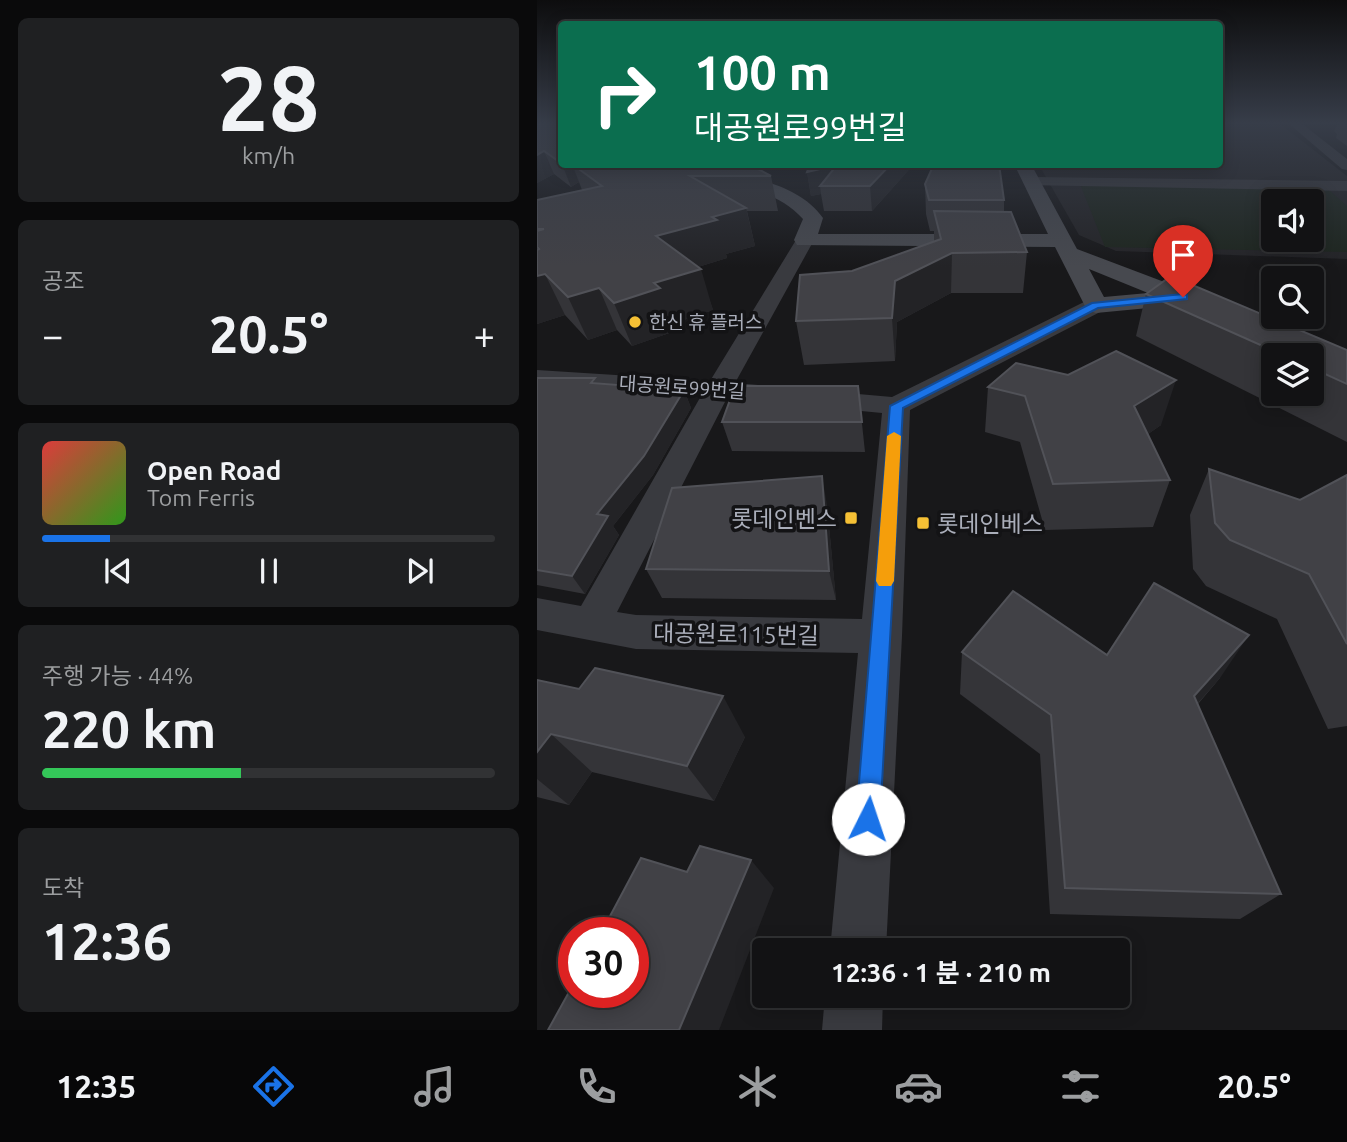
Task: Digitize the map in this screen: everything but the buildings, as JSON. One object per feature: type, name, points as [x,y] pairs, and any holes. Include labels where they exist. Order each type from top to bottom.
[{"type":"street","points":[[1096,305],[1026,173],[1347,186]]},
{"type":"street","points":[[591,624],[718,389],[805,240],[813,218],[806,208],[789,195],[724,175],[711,174]]},
{"type":"street","points":[[805,240],[1063,246],[1221,314]]},
{"type":"street","points":[[859,938],[896,406],[1096,305],[1183,297]]},
{"type":"street","name":"대공원로99번길","points":[[537,378],[718,389],[896,406]]},
{"type":"street","name":"대공원로115번길","points":[[537,614],[636,632],[882,636]]},
{"type":"street","points":[[852,1030],[853,1008]]},
{"type":"shaded area","points":[[1042,171],[1341,171],[1347,176],[1347,259],[1116,251],[1079,235]]},
{"type":"shaded area","points":[[1080,184],[1326,187],[1347,206],[1347,252],[1324,252],[1324,189],[1261,189],[1261,250],[1105,247]]},
{"type":"slow traffic","points":[[885,581],[894,436]]},
{"type":"place","name":"한신 휴 플러스","points":[[635,322]]},
{"type":"place","name":"롯데인벤스","points":[[851,518]]},
{"type":"place","name":"롯데인베스","points":[[923,523]]},
{"type":"route","points":[[868,819],[896,406],[1096,305],[1183,297]]}]
